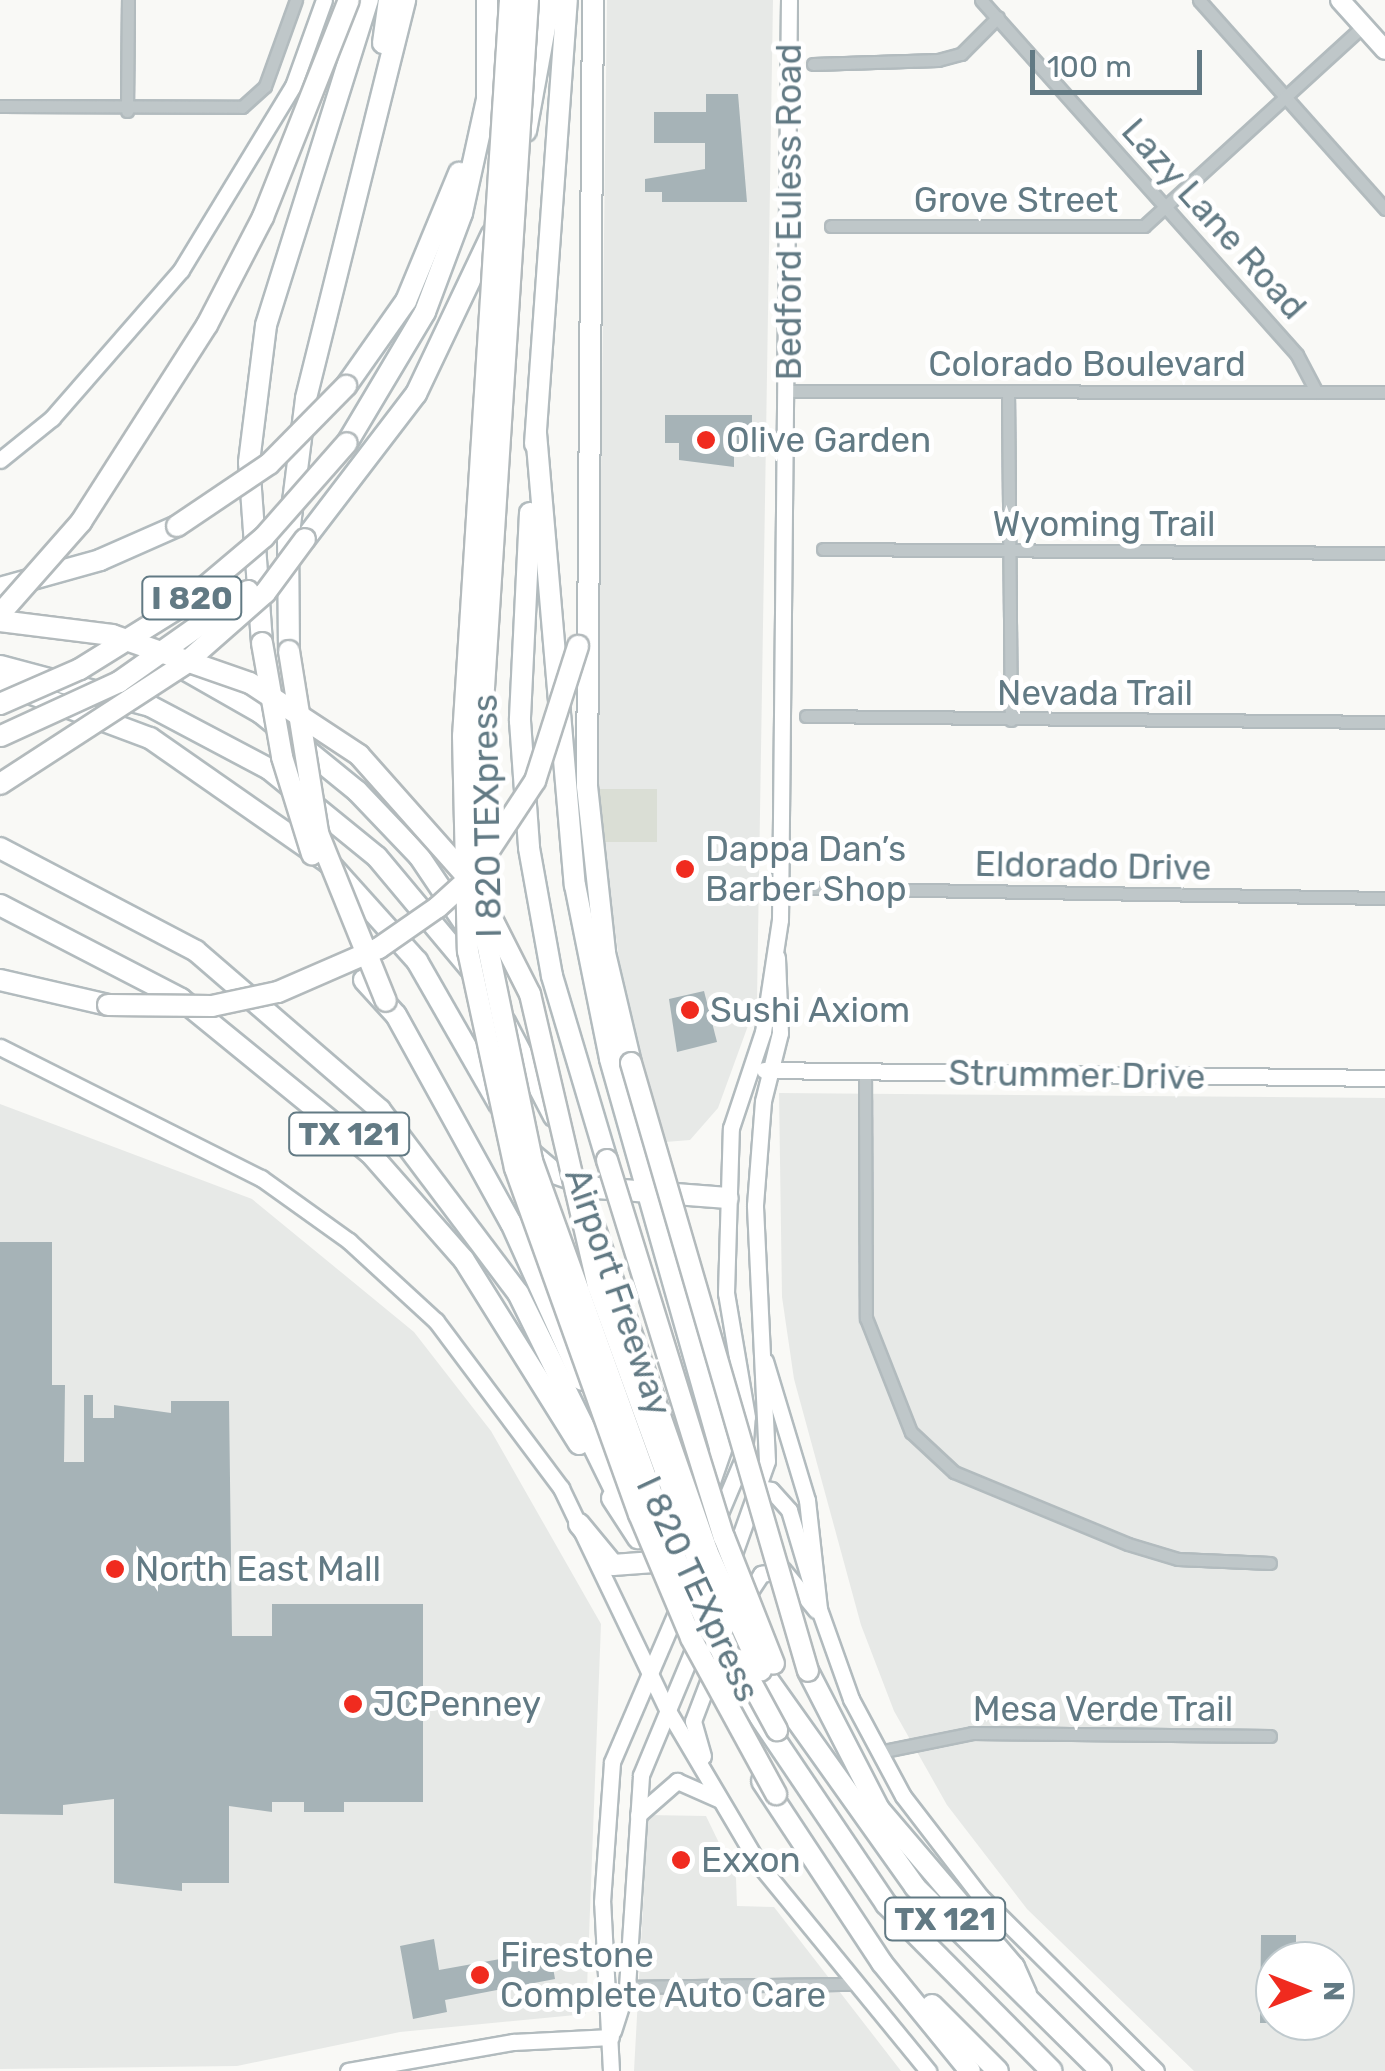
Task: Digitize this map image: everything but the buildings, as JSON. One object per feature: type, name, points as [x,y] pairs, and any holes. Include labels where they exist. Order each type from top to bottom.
[{"type":"highway","points":[[0,617],[80,522],[206,324],[278,180],[349,0]]},
{"type":"highway","points":[[368,0],[317,156],[255,394],[251,536],[262,643],[299,819],[356,964],[386,1000]]},
{"type":"highway","points":[[372,128],[389,0]]},
{"type":"highway","points":[[404,0],[306,398],[288,541],[289,652],[318,833],[386,1000],[511,1223],[581,1378],[638,1538]]},
{"type":"highway","name":"I 820","points":[[0,704],[80,669],[186,603],[264,537],[347,443],[444,270],[488,99],[487,0]]},
{"type":"highway","name":"I 820 TEXpress","points":[[510,0],[462,752],[468,951],[515,1168],[662,1574]]},
{"type":"highway","name":"I 820 TEXpress","points":[[528,0],[481,734],[494,989],[532,1160],[656,1506],[693,1597],[781,1757]]},
{"type":"highway","name":"I 820","points":[[1,736],[164,655],[304,539],[347,491],[424,380],[487,248],[530,112],[550,0]]},
{"type":"highway","points":[[567,0],[536,434],[522,785],[552,976],[606,1160],[767,1667]]},
{"type":"highway","points":[[594,0],[586,601],[588,786],[606,954],[717,1379],[808,1671],[879,1808],[1014,1967],[1030,2006]]},
{"type":"highway","points":[[0,588],[100,560],[177,526],[269,464],[346,386],[421,271],[488,99]]},
{"type":"highway","points":[[536,434],[575,886],[610,1059],[717,1436],[716,1484],[654,1562],[634,1568],[613,1564],[580,1524]]},
{"type":"highway","points":[[0,784],[183,664],[265,594],[304,539]]},
{"type":"highway","points":[[0,980],[108,1006],[212,1006],[278,992],[379,948],[438,907],[473,875],[535,782],[571,684],[586,601]]},
{"type":"highway","points":[[0,617],[49,624],[206,663],[323,728],[407,801],[500,927],[549,1056],[579,1218],[625,1366],[781,1757],[897,1916],[1052,2071]]},
{"type":"highway","points":[[49,624],[131,646],[204,679],[357,791],[444,889],[492,968],[512,1033]]},
{"type":"highway","name":"Airport Freeway","points":[[0,666],[150,706],[269,769],[377,857],[458,948],[512,1033],[574,1158],[707,1552],[767,1667]]},
{"type":"highway","points":[[0,682],[150,738],[286,828],[394,929],[535,1159],[597,1188],[728,1198]]},
{"type":"highway","points":[[0,848],[196,952],[380,1110],[518,1293],[662,1574],[728,1714],[821,1865],[920,1991],[998,2071]]},
{"type":"highway","name":"TX 121","points":[[0,905],[181,999],[370,1153],[464,1260],[638,1538],[756,1770],[882,1963],[970,2071]]},
{"type":"highway","name":"TX 121","points":[[767,1667],[812,1744],[914,1888],[1030,2006],[1101,2071]]},
{"type":"main road","points":[[0,460],[54,416],[181,270],[293,86],[324,0]]},
{"type":"main road","name":"Bedford Euless Road","points":[[611,2038],[603,1987],[608,1790],[651,1663],[735,1485],[747,1417],[728,1327],[728,1198],[731,1128],[751,1066],[777,957],[788,391],[789,0]]},
{"type":"main road","points":[[1340,0],[1385,50]]},
{"type":"main road","points":[[611,2071],[611,2038],[628,1987],[631,1828],[667,1709],[761,1488],[755,1205],[770,1071],[782,1012],[777,957]]},
{"type":"main road","points":[[0,1047],[176,1128],[349,1240],[491,1384],[580,1524],[651,1663],[667,1709],[722,1801],[853,1984],[928,2071]]},
{"type":"main road","name":"Strummer Drive","points":[[751,1066],[770,1071],[1385,1078]]},
{"type":"main road","points":[[728,1198],[755,1205]]},
{"type":"main road","points":[[756,1328],[807,1500],[817,1604]]},
{"type":"main road","points":[[735,1485],[761,1488],[789,1510],[824,1625],[879,1752],[980,1896],[1156,2071]]},
{"type":"main road","points":[[722,1801],[693,1722],[736,1613],[770,1568],[796,1577],[824,1625]]},
{"type":"main road","points":[[631,1828],[665,1785],[688,1782],[722,1801]]},
{"type":"main road","points":[[348,2071],[513,2042],[611,2038]]},
{"type":"street","points":[[127,111],[128,0]]},
{"type":"street","points":[[0,106],[127,111],[242,107],[265,86],[296,0]]},
{"type":"street","name":"Lazy Lane Road","points":[[981,0],[1297,354],[1316,392]]},
{"type":"street","points":[[1199,0],[1385,208]]},
{"type":"street","points":[[814,64],[938,60],[960,54],[998,17]]},
{"type":"street","name":"Grove Street","points":[[831,226],[1122,230],[1166,209],[1288,101],[1364,26]]},
{"type":"street","name":"Colorado Boulevard","points":[[788,391],[1385,392]]},
{"type":"street","points":[[1008,391],[1010,720]]},
{"type":"street","name":"Wyoming Trail","points":[[823,549],[1385,553]]},
{"type":"street","name":"Nevada Trail","points":[[806,716],[1385,722]]},
{"type":"street","name":"Eldorado Drive","points":[[801,888],[1385,898]]},
{"type":"street","points":[[865,1072],[866,1318],[911,1432],[954,1472],[1128,1544],[1178,1559],[1270,1563]]},
{"type":"street","name":"Mesa Verde Trail","points":[[879,1752],[972,1734],[1270,1736]]},
{"type":"street","points":[[628,1987],[853,1984]]},
{"type":"shaded area","points":[[607,0],[773,0],[757,1001],[718,1108],[690,1140],[665,1142],[625,1003],[603,842],[657,841],[657,789],[597,789]]},
{"type":"shaded area","points":[[597,789],[657,789],[657,842],[603,842]]},
{"type":"shaded area","points":[[779,1093],[1385,1098],[1385,2071],[1194,2071],[1027,1909],[947,1805],[894,1711],[861,1625],[794,1379],[782,1297]]},
{"type":"shaded area","name":"North East Mall","points":[[0,1104],[252,1199],[414,1332],[491,1431],[601,1624],[586,2014],[400,2032],[237,2066],[0,2069]]},
{"type":"shaded area","points":[[648,1815],[706,1816],[736,1878],[737,1906],[774,1907],[901,2071],[634,2071]]},
{"type":"place","name":"Olive Garden","points":[[706,440]]},
{"type":"place","name":"Dappa Dan’s Barber Shop","points":[[685,869]]},
{"type":"place","name":"Sushi Axiom","points":[[690,1010]]},
{"type":"place","name":"North East Mall","points":[[115,1569]]},
{"type":"place","name":"JCPenney","points":[[353,1704]]},
{"type":"place","name":"Exxon","points":[[681,1860]]},
{"type":"place","name":"Firestone Complete Auto Care","points":[[480,1975]]}]
